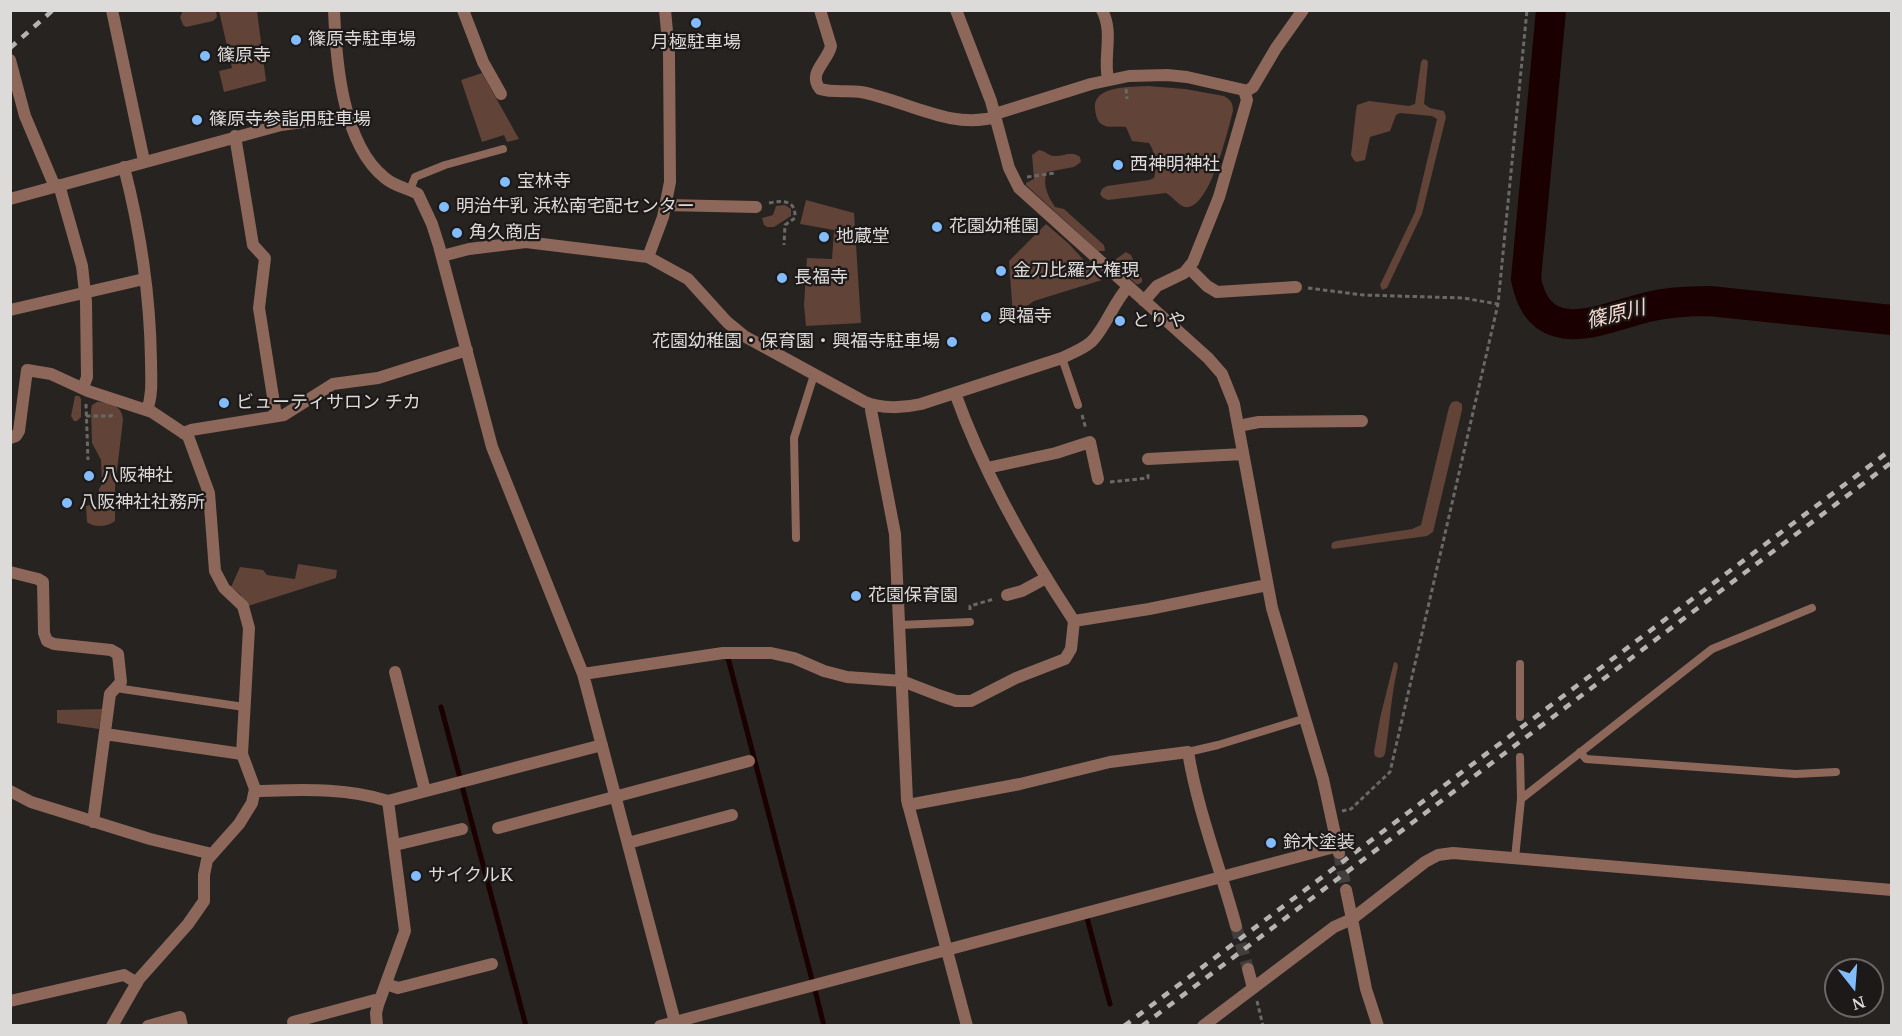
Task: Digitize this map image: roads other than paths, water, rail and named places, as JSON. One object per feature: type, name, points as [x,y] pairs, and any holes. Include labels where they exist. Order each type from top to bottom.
[{"type":"street","points":[[112,10],[144,162]]},
{"type":"street","points":[[334,10],[348,116],[356,140],[379,173],[386,179],[418,194],[432,224],[492,447],[583,674],[676,1024]]},
{"type":"street","points":[[463,10],[483,62],[501,94]]},
{"type":"street","points":[[648,256],[666,205],[670,182],[669,73],[665,10]]},
{"type":"street","points":[[820,10],[831,46],[816,72],[816,83],[820,89],[860,92],[924,112],[985,120],[1108,79],[1129,76],[1167,75],[1239,87],[1245,92],[1247,100],[1219,197],[1190,268],[1177,278],[1157,286],[1144,301]]},
{"type":"street","points":[[660,1026],[676,1024],[1222,877],[1338,850],[1306,718],[1276,622],[1238,426],[1231,394],[1222,374],[1208,358],[1019,188],[1010,168],[995,115],[956,10]]},
{"type":"street","points":[[1102,10],[1109,37],[1108,79]]},
{"type":"street","points":[[1245,92],[1253,87],[1276,48],[1303,10]]},
{"type":"street","points":[[10,60],[25,116],[57,186],[80,256],[85,292],[87,377],[85,389]]},
{"type":"street","points":[[10,199],[235,136],[292,123],[348,116]]},
{"type":"street","points":[[235,136],[253,245],[265,258],[259,308],[276,416]]},
{"type":"street","points":[[124,167],[141,251],[151,339],[152,397],[147,410]]},
{"type":"street","points":[[666,205],[756,207]]},
{"type":"street","points":[[442,256],[469,249],[526,242],[648,256],[688,279],[735,330],[872,405],[911,406],[1062,358],[1093,340],[1117,299],[1128,287]]},
{"type":"street","points":[[1190,268],[1207,286],[1217,292],[1296,287]]},
{"type":"street","points":[[10,310],[144,279]]},
{"type":"street","points":[[183,434],[190,430],[284,415],[333,384],[378,378],[466,350]]},
{"type":"street","points":[[10,438],[16,436],[19,430],[27,370],[51,374],[85,389],[147,410],[188,436],[209,493],[214,571],[224,588],[243,606],[249,628],[242,754],[255,790],[252,803],[245,816],[212,854],[205,867],[204,901],[188,924],[137,983],[113,1025]]},
{"type":"street","points":[[583,674],[723,653],[759,652],[782,655],[847,677],[902,681],[956,701],[971,701],[1016,678],[1065,659],[1071,649],[1074,621],[1014,523],[987,468],[955,393]]},
{"type":"street","points":[[872,405],[871,410],[895,534],[908,805],[967,1026]]},
{"type":"street","points":[[1238,426],[1259,422],[1362,421]]},
{"type":"street","points":[[987,468],[1056,453],[1090,442],[1098,479]]},
{"type":"street","points":[[1148,459],[1243,454]]},
{"type":"street","points":[[10,572],[43,582],[44,633],[47,641],[54,645],[111,650],[118,654],[121,682],[110,694],[93,822]]},
{"type":"street","points":[[1007,595],[1022,591],[1046,578]]},
{"type":"street","points":[[1074,621],[1149,609],[1268,585]]},
{"type":"street","points":[[395,672],[425,791]]},
{"type":"street","points":[[105,734],[242,754]]},
{"type":"street","points":[[255,790],[332,790],[365,793],[388,801],[602,746]]},
{"type":"street","points":[[908,805],[1020,784],[1110,762],[1188,752],[1200,811],[1236,926]]},
{"type":"street","points":[[498,828],[749,761]]},
{"type":"street","points":[[10,791],[31,802],[93,822],[212,854]]},
{"type":"street","points":[[377,1026],[376,1013],[379,1002],[405,931],[388,801]]},
{"type":"street","points":[[628,843],[732,815]]},
{"type":"street","points":[[395,845],[462,829]]},
{"type":"street","points":[[1203,1026],[1334,927],[1352,919],[1425,862],[1438,855],[1453,853],[1892,890]]},
{"type":"street","points":[[1346,891],[1366,988],[1378,1026]]},
{"type":"street","points":[[386,984],[398,988],[492,964]]},
{"type":"street","points":[[1248,969],[1253,988]]},
{"type":"street","points":[[10,1001],[124,975],[137,983]]},
{"type":"street","points":[[293,1022],[375,1000],[379,1002]]},
{"type":"street","points":[[148,1026],[180,1017],[182,1026]]},
{"type":"lane","points":[[410,190],[415,177],[445,165],[503,149]]},
{"type":"lane","points":[[1062,358],[1078,405]]},
{"type":"lane","points":[[796,538],[794,438],[814,375]]},
{"type":"lane","points":[[1521,799],[1712,650],[1812,608]]},
{"type":"lane","points":[[900,625],[970,622]]},
{"type":"lane","points":[[1520,664],[1520,717]]},
{"type":"lane","points":[[116,688],[244,706]]},
{"type":"lane","points":[[1188,752],[1218,746],[1306,718]]},
{"type":"lane","points":[[1580,752],[1586,759],[1795,774],[1836,772]]},
{"type":"lane","points":[[1515,858],[1521,799],[1521,757]]},
{"type":"waterway","name":"篠原川","points":[[1551,10],[1526,279],[1533,301],[1545,315],[1559,322],[1575,324],[1593,322],[1663,304],[1709,301],[1892,320]]},
{"type":"waterway","points":[[728,658],[812,980]]},
{"type":"waterway","points":[[441,707],[460,778]]},
{"type":"waterway","points":[[462,786],[526,1026]]},
{"type":"waterway","points":[[1087,918],[1110,1004]]},
{"type":"waterway","points":[[815,990],[824,1026]]},
{"type":"tunnel","points":[[1339,853],[1346,890]]},
{"type":"tunnel","points":[[1236,926],[1248,969]]},
{"type":"railway","points":[[10,48],[53,10]]},
{"type":"railway","points":[[1124,1026],[1892,449]]},
{"type":"railway","points":[[1142,1026],[1892,462]]},
{"type":"place","name":"月極駐車場","points":[[696,23]]},
{"type":"place","name":"篠原寺駐車場","points":[[296,40]]},
{"type":"place","name":"篠原寺","points":[[205,56]]},
{"type":"place","name":"篠原寺参詣用駐車場","points":[[197,120]]},
{"type":"place","name":"西神明神社","points":[[1118,165]]},
{"type":"place","name":"宝林寺","points":[[505,182]]},
{"type":"place","name":"明治牛乳 浜松南宅配センター","points":[[444,207]]},
{"type":"place","name":"花園幼稚園","points":[[937,227]]},
{"type":"place","name":"角久商店","points":[[457,233]]},
{"type":"place","name":"地蔵堂","points":[[824,237]]},
{"type":"place","name":"金刀比羅大権現","points":[[1001,271]]},
{"type":"place","name":"長福寺","points":[[782,278]]},
{"type":"place","name":"興福寺","points":[[986,317]]},
{"type":"place","name":"とりや","points":[[1120,321]]},
{"type":"place","name":"花園幼稚園・保育園・興福寺駐車場","points":[[952,342]]},
{"type":"place","name":"ビューティサロン チカ","points":[[224,403]]},
{"type":"place","name":"八阪神社","points":[[89,476]]},
{"type":"place","name":"八阪神社社務所","points":[[67,503]]},
{"type":"place","name":"花園保育園","points":[[856,596]]},
{"type":"place","name":"鈴木塗装","points":[[1271,843]]},
{"type":"place","name":"サイクルK","points":[[416,876]]}]
